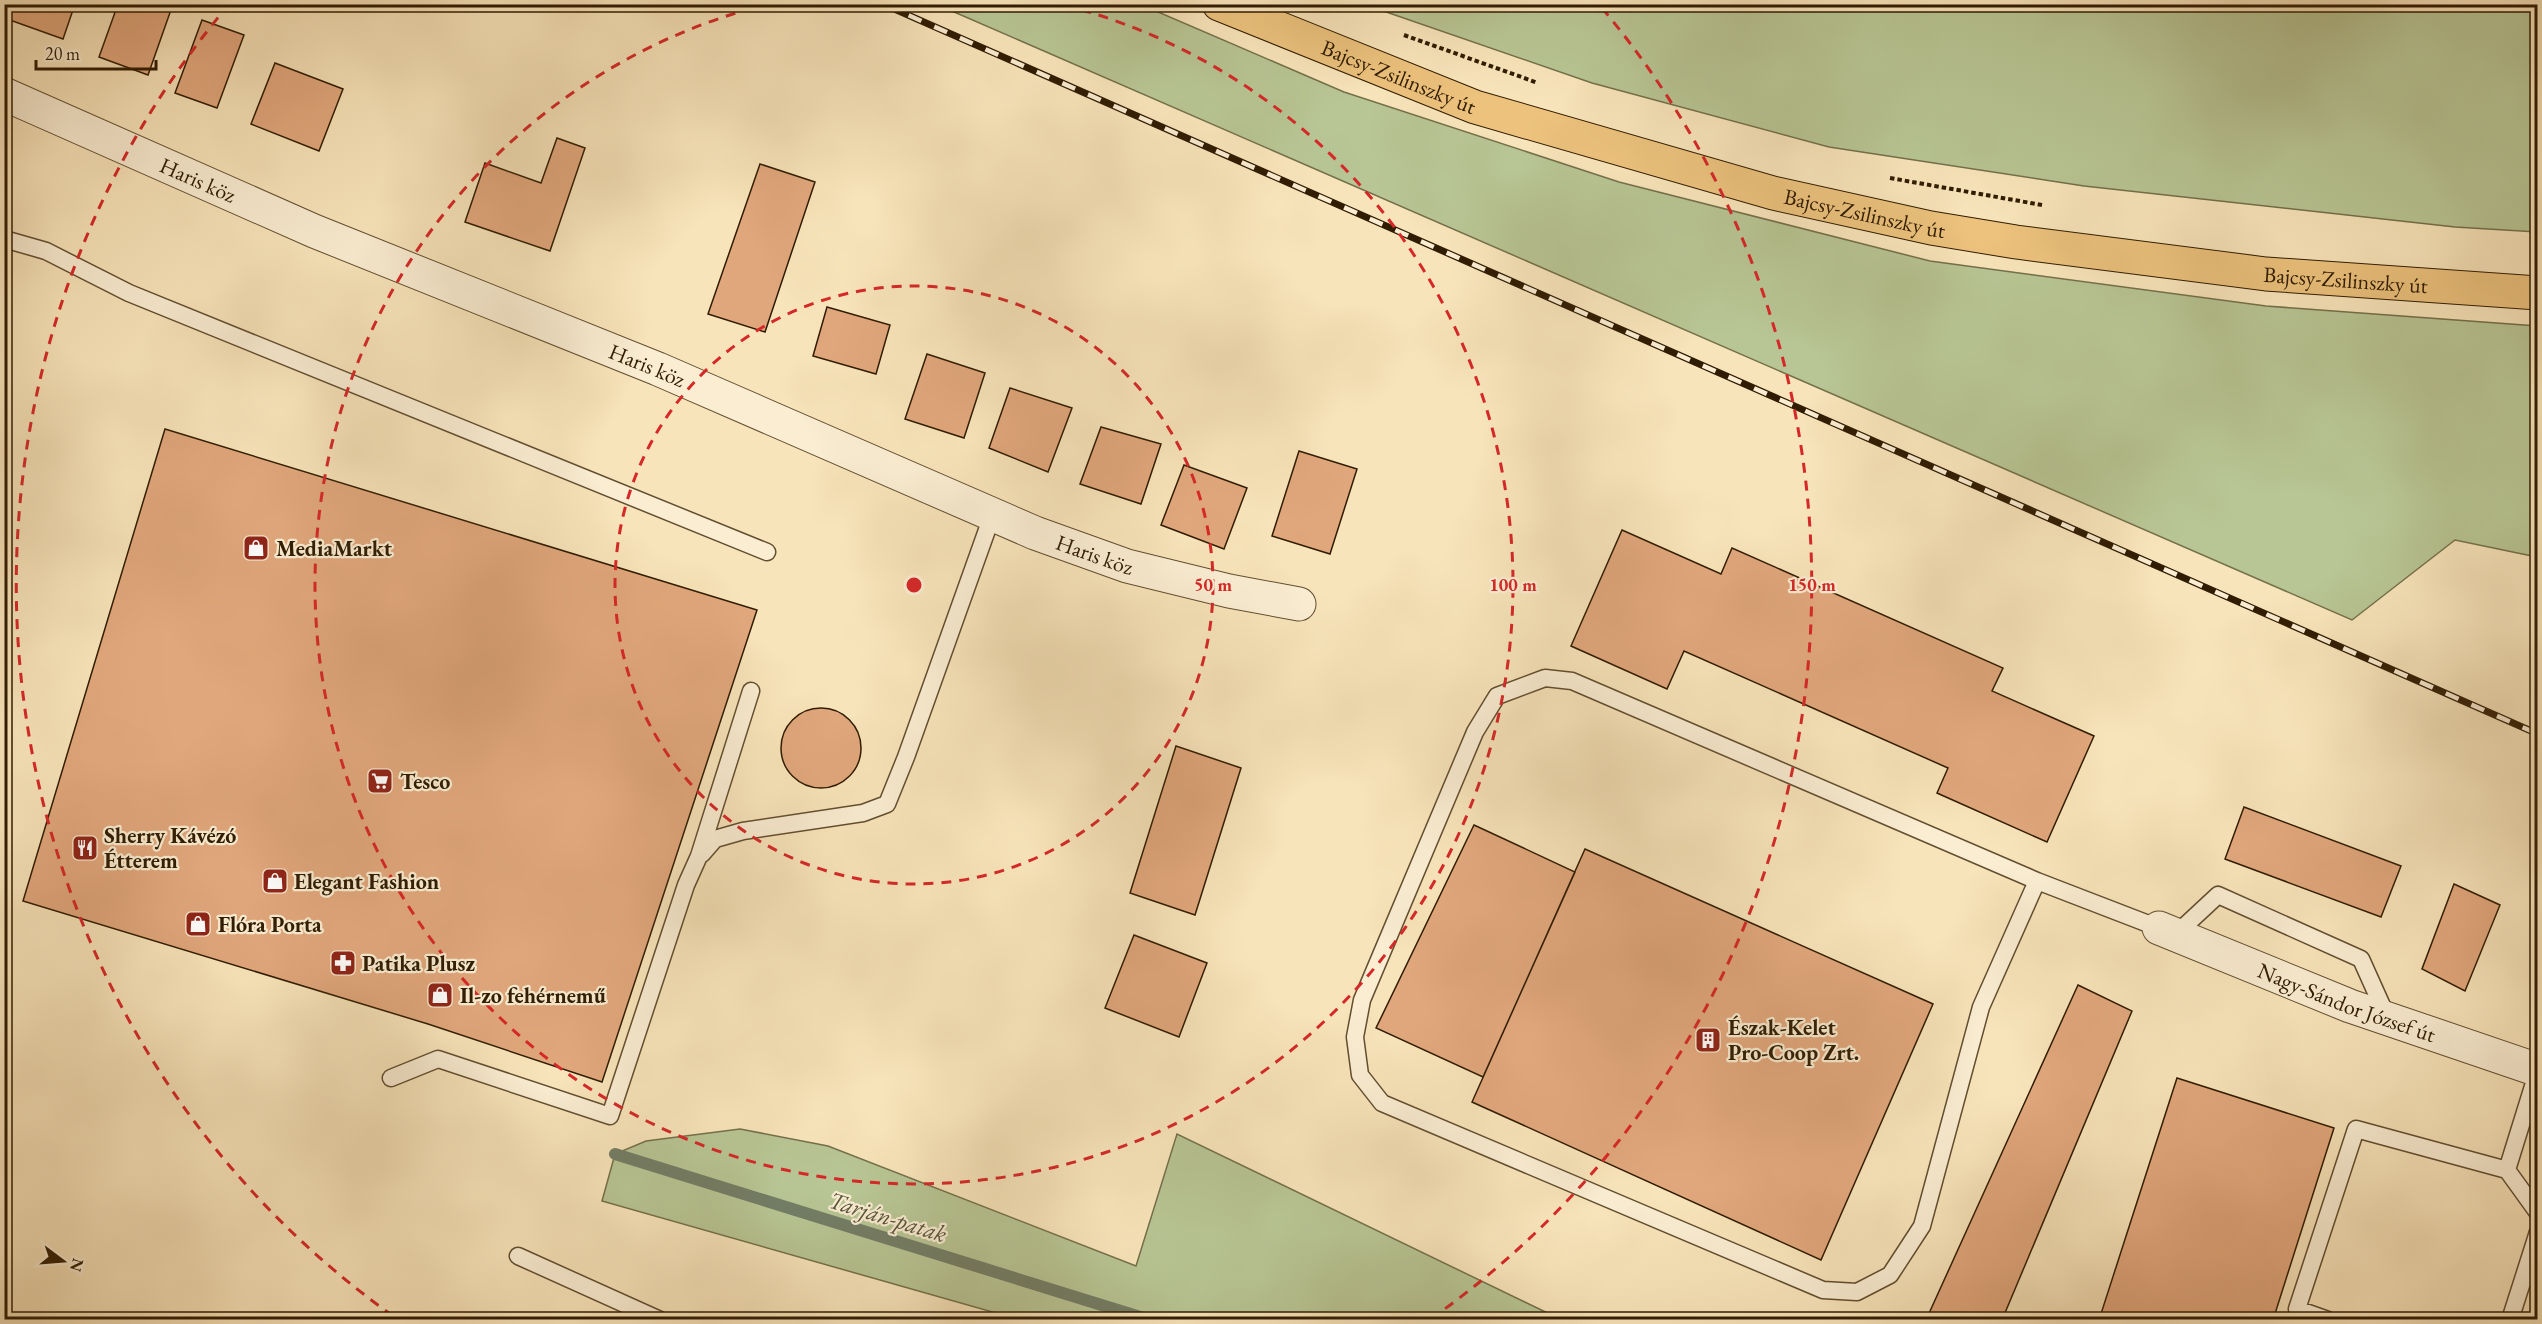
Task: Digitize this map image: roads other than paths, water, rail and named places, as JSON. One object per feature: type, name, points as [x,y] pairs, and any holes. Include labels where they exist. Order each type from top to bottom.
[{"type":"main road","name":"Bajcsy-Zsilinszky út","points":[[1219,4],[1475,106],[1773,193],[1930,228],[2016,242],[2266,274],[2538,293]]},
{"type":"street","name":"Haris köz","points":[[4,94],[314,231],[658,369],[992,516],[1127,566],[1229,591],[1299,604]]},
{"type":"street","name":"Nagy-Sándor József út","points":[[2167,931],[2389,1020],[2538,1070]]},
{"type":"lane","points":[[4,239],[46,251],[129,293],[767,552]]},
{"type":"lane","points":[[699,856],[715,839],[743,831],[863,813],[887,804],[992,516]]},
{"type":"lane","points":[[2037,880],[1982,1007],[1922,1226],[1890,1275],[1857,1292],[1823,1290],[1393,1108],[1382,1103],[1360,1075],[1355,1037],[1362,1000],[1475,732],[1497,696],[1545,678],[1572,681],[2037,880],[2167,931],[2218,896],[2361,959],[2389,1020]]},
{"type":"lane","points":[[391,1078],[438,1059],[610,1116],[686,885],[699,856],[751,691]]},
{"type":"lane","points":[[2507,1170],[2538,1070]]},
{"type":"lane","points":[[2328,1320],[2295,1314],[2356,1129],[2507,1170],[2538,1213]]},
{"type":"lane","points":[[2510,1320],[2538,1232]]},
{"type":"lane","points":[[518,1256],[660,1320]]},
{"type":"waterway","name":"Tarján-patak","points":[[615,1154],[1150,1320]]},
{"type":"railway","points":[[883,4],[2538,734]]},
{"type":"place","name":"MediaMarkt","points":[[256,548]]},
{"type":"place","name":"Tesco","points":[[380,781]]},
{"type":"place","name":"Sherry Kávézó Étterem","points":[[85,848]]},
{"type":"place","name":"Elegant Fashion","points":[[275,881]]},
{"type":"place","name":"Flóra Porta","points":[[198,924]]},
{"type":"place","name":"Patika Plusz","points":[[343,963]]},
{"type":"place","name":"Il-zo fehérnemű","points":[[440,995]]},
{"type":"place","name":"Észak-Kelet Pro-Coop Zrt.","points":[[1708,1040]]}]
